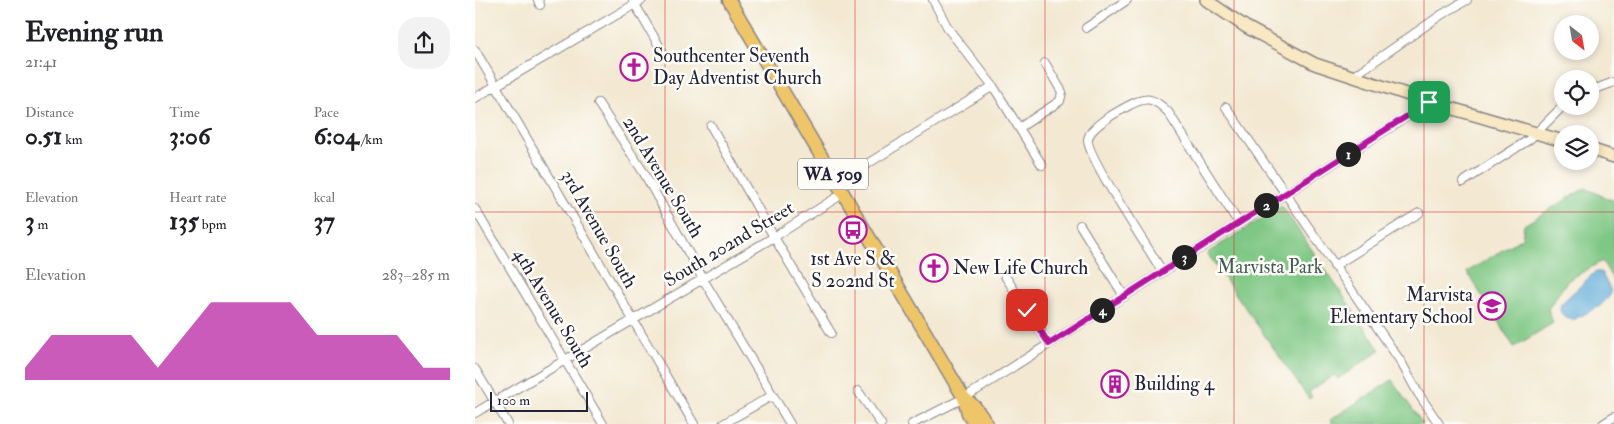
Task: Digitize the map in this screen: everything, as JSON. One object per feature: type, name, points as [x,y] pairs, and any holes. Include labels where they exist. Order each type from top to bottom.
[{"type":"main road","name":"WA 509","points":[[729,0],[964,398],[968,413],[975,424]]},
{"type":"main road","name":"WA 509","points":[[964,398],[975,407],[987,424]]},
{"type":"street","points":[[933,0],[949,30],[993,86],[1043,165]]},
{"type":"street","points":[[1086,28],[1127,0]]},
{"type":"street","points":[[1206,0],[1246,28],[1315,64],[1429,102],[1554,138]]},
{"type":"street","points":[[1352,77],[1441,15],[1467,0]]},
{"type":"street","points":[[475,98],[637,1],[665,56]]},
{"type":"street","name":"3rd Avenue South","points":[[475,50],[694,424]]},
{"type":"street","points":[[1019,128],[1060,101],[1062,97],[1062,92],[1045,63]]},
{"type":"street","points":[[1599,88],[1614,82]]},
{"type":"street","name":"South 202nd Street","points":[[475,413],[775,237],[841,188],[993,86]]},
{"type":"street","points":[[1163,271],[1092,157],[1087,139],[1099,124],[1137,101],[1145,99],[1160,103],[1168,112],[1238,222]]},
{"type":"street","points":[[912,424],[964,398],[1429,102]]},
{"type":"street","name":"2nd Avenue South","points":[[598,103],[644,173],[703,279],[790,424]]},
{"type":"street","points":[[1226,107],[1401,362],[1418,393],[1439,424]]},
{"type":"street","points":[[1463,182],[1530,139],[1554,115]]},
{"type":"street","points":[[711,126],[831,333]]},
{"type":"street","points":[[1599,153],[1614,157]]},
{"type":"street","name":"4th Avenue South","points":[[475,209],[603,424]]},
{"type":"street","points":[[1334,266],[1419,213]]},
{"type":"street","points":[[1080,226],[1124,296]]},
{"type":"street","points":[[1005,276],[1049,344]]},
{"type":"street","points":[[475,369],[508,424]]},
{"type":"street","points":[[858,391],[881,424]]},
{"type":"street","points":[[723,424],[773,395]]},
{"type":"street","points":[[1603,424],[1614,417]]},
{"type":"green space","points":[[1585,188],[1614,201],[1614,281],[1602,261],[1567,281],[1548,309],[1553,323],[1514,347],[1467,272],[1522,238],[1524,225]]},
{"type":"green space","name":"Marvista Park","points":[[1282,206],[1380,350],[1338,379],[1334,375],[1309,392],[1312,397],[1309,399],[1207,253]]},
{"type":"green space","points":[[1392,380],[1423,424],[1333,424],[1330,420]]},
{"type":"water","points":[[1595,272],[1601,272],[1610,289],[1610,296],[1600,306],[1573,320],[1563,316],[1560,310],[1561,304]]},
{"type":"place","name":"Southcenter Seventh Day Adventist Church","points":[[634,67]]},
{"type":"place","name":"1st Ave S & S 202nd St","points":[[853,230]]},
{"type":"place","name":"New Life Church","points":[[934,268]]},
{"type":"place","name":"Marvista Elementary School","points":[[1492,306]]},
{"type":"place","name":"Building 4","points":[[1115,384]]},
{"type":"route","points":[[1027,310],[1049,344],[1429,102]]}]
